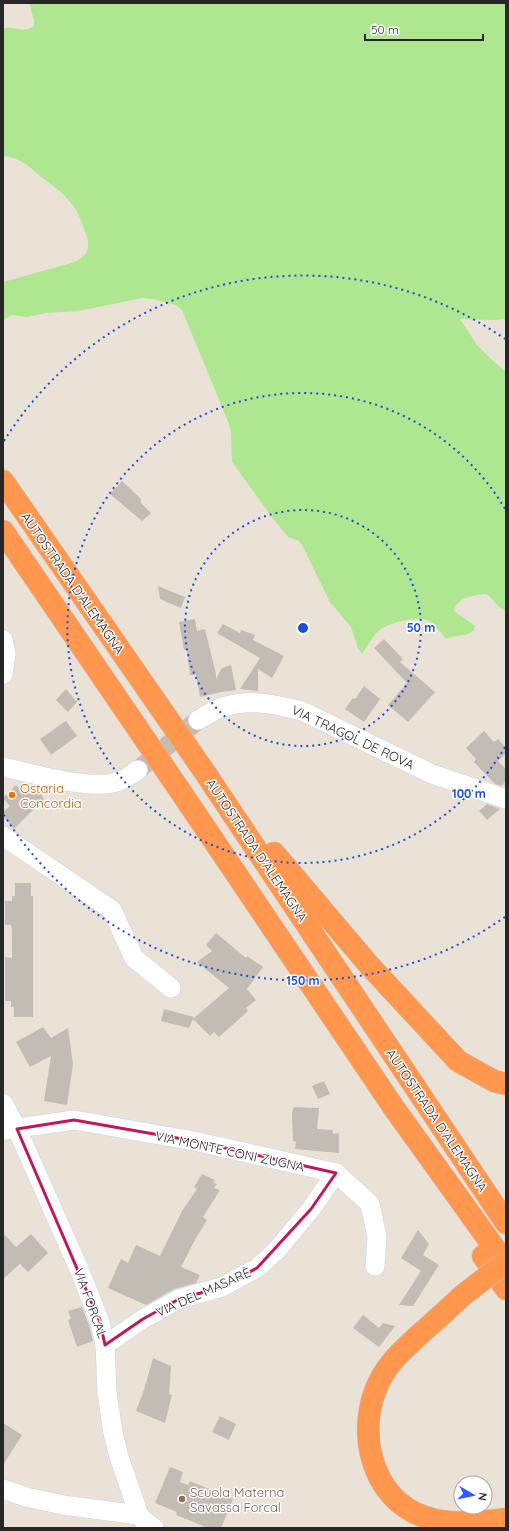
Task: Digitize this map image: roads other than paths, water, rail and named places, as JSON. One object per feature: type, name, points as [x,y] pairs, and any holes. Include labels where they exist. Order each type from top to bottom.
[{"type":"highway","name":"AUTOSTRADA D'ALEMAGNA","points":[[3,482],[204,771],[506,1223]]},
{"type":"highway","name":"AUTOSTRADA D'ALEMAGNA","points":[[3,531],[394,1108],[506,1263]]},
{"type":"highway","points":[[204,771],[369,965],[458,1062],[494,1081],[506,1084]]},
{"type":"highway","points":[[394,1108],[435,1189],[506,1289]]},
{"type":"highway","points":[[506,1263],[462,1296],[393,1359],[380,1380],[371,1402],[367,1426],[369,1450],[377,1473],[390,1493],[407,1510],[426,1518],[449,1522],[479,1522],[506,1519]]},
{"type":"highway","points":[[479,1522],[506,1513]]},
{"type":"street","points":[[3,640],[6,654],[3,674]]},
{"type":"street","name":"VIA TRAGOL DE ROVA","points":[[198,720],[221,708],[241,704],[260,702],[279,705],[302,711],[432,774],[506,799]]},
{"type":"street","points":[[3,767],[84,784],[120,781],[138,770]]},
{"type":"street","points":[[3,836],[112,910],[134,958],[170,988]]},
{"type":"street","name":"VIA FORCAL","points":[[3,1103],[10,1130],[79,1269],[100,1322],[106,1346],[107,1392],[113,1433],[118,1457],[139,1515]]},
{"type":"street","name":"VIA MONTE CONI ZUGNA","points":[[10,1130],[74,1120],[194,1141],[336,1174],[370,1204],[377,1237],[376,1266]]},
{"type":"street","name":"VIA DEL MASARÈ","points":[[106,1346],[143,1319],[179,1300],[222,1287],[257,1268],[277,1250],[311,1209],[336,1174]]},
{"type":"street","points":[[3,1489],[26,1497],[64,1505],[139,1515],[145,1522],[154,1528]]},
{"type":"tunnel","points":[[138,770],[198,720]]},
{"type":"place","name":"Ostaria Concordia","points":[[12,795]]},
{"type":"place","name":"Scuola Materna Savassa Forcal","points":[[182,1499]]}]
